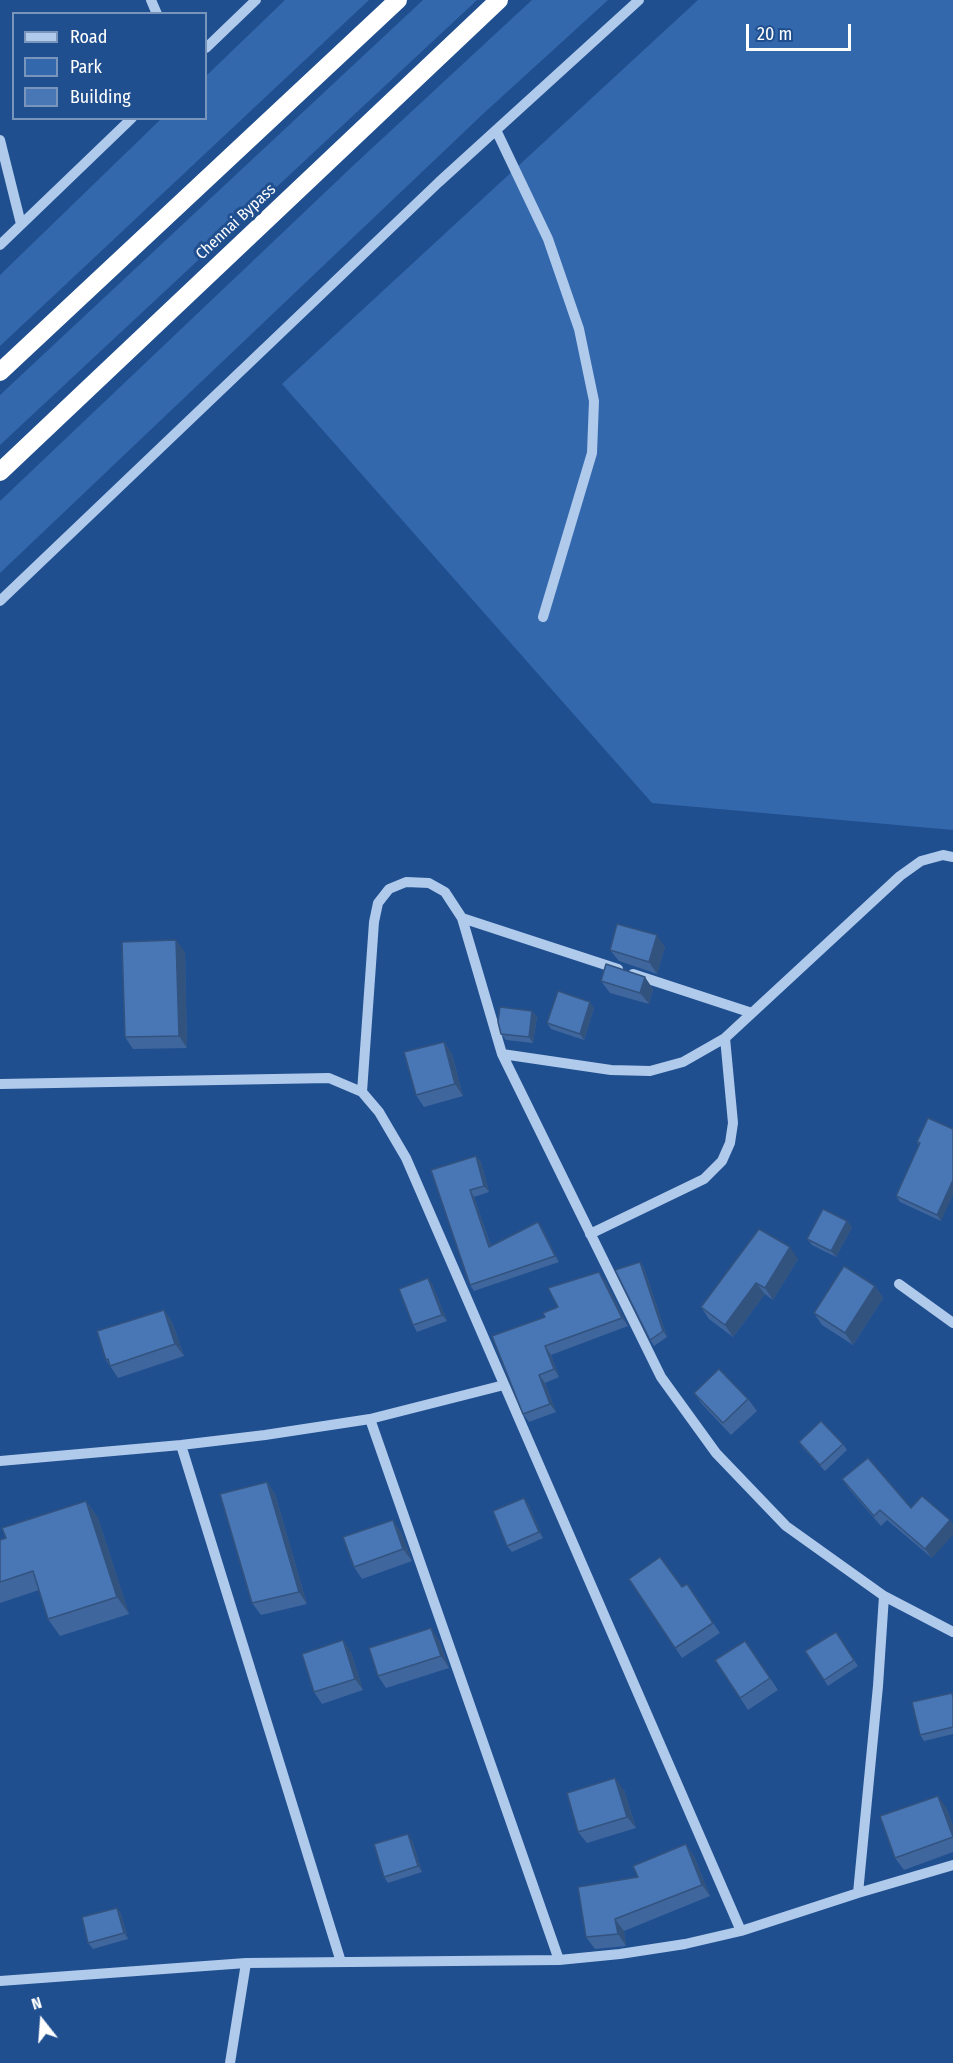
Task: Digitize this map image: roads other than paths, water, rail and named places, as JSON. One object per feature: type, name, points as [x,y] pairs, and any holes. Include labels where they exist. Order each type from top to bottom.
[{"type":"highway","points":[[0,372],[398,0]]},
{"type":"highway","name":"Chennai Bypass","points":[[0,472],[500,0]]},
{"type":"street","points":[[207,47],[256,0]]},
{"type":"street","points":[[0,601],[496,130],[639,0]]},
{"type":"street","points":[[0,244],[130,120]]},
{"type":"street","points":[[496,130],[548,239],[579,329],[594,400],[592,453],[543,617]]},
{"type":"street","points":[[0,140],[21,224]]},
{"type":"street","points":[[502,1054],[611,1070],[650,1071],[683,1062],[725,1038],[900,876],[921,861],[942,855],[953,857]]},
{"type":"street","points":[[362,1092],[374,922],[378,903],[389,889],[406,882],[429,883],[446,892],[462,918],[502,1054],[661,1377],[716,1454],[786,1526],[884,1596],[953,1632]]},
{"type":"street","points":[[462,918],[752,1013]]},
{"type":"street","points":[[590,1234],[704,1179],[722,1161],[730,1143],[733,1123],[725,1038]]},
{"type":"street","points":[[0,1084],[329,1078],[362,1092],[379,1112],[405,1158],[741,1931]]},
{"type":"street","points":[[899,1284],[953,1323]]},
{"type":"street","points":[[0,1461],[265,1435],[370,1419],[504,1385]]},
{"type":"street","points":[[370,1419],[559,1960]]},
{"type":"street","points":[[181,1445],[341,1962]]},
{"type":"street","points":[[858,1893],[878,1686],[884,1596]]},
{"type":"street","points":[[0,1982],[246,1963],[559,1960],[620,1954],[685,1944],[741,1931],[953,1865]]},
{"type":"street","points":[[230,2063],[246,1963]]}]
